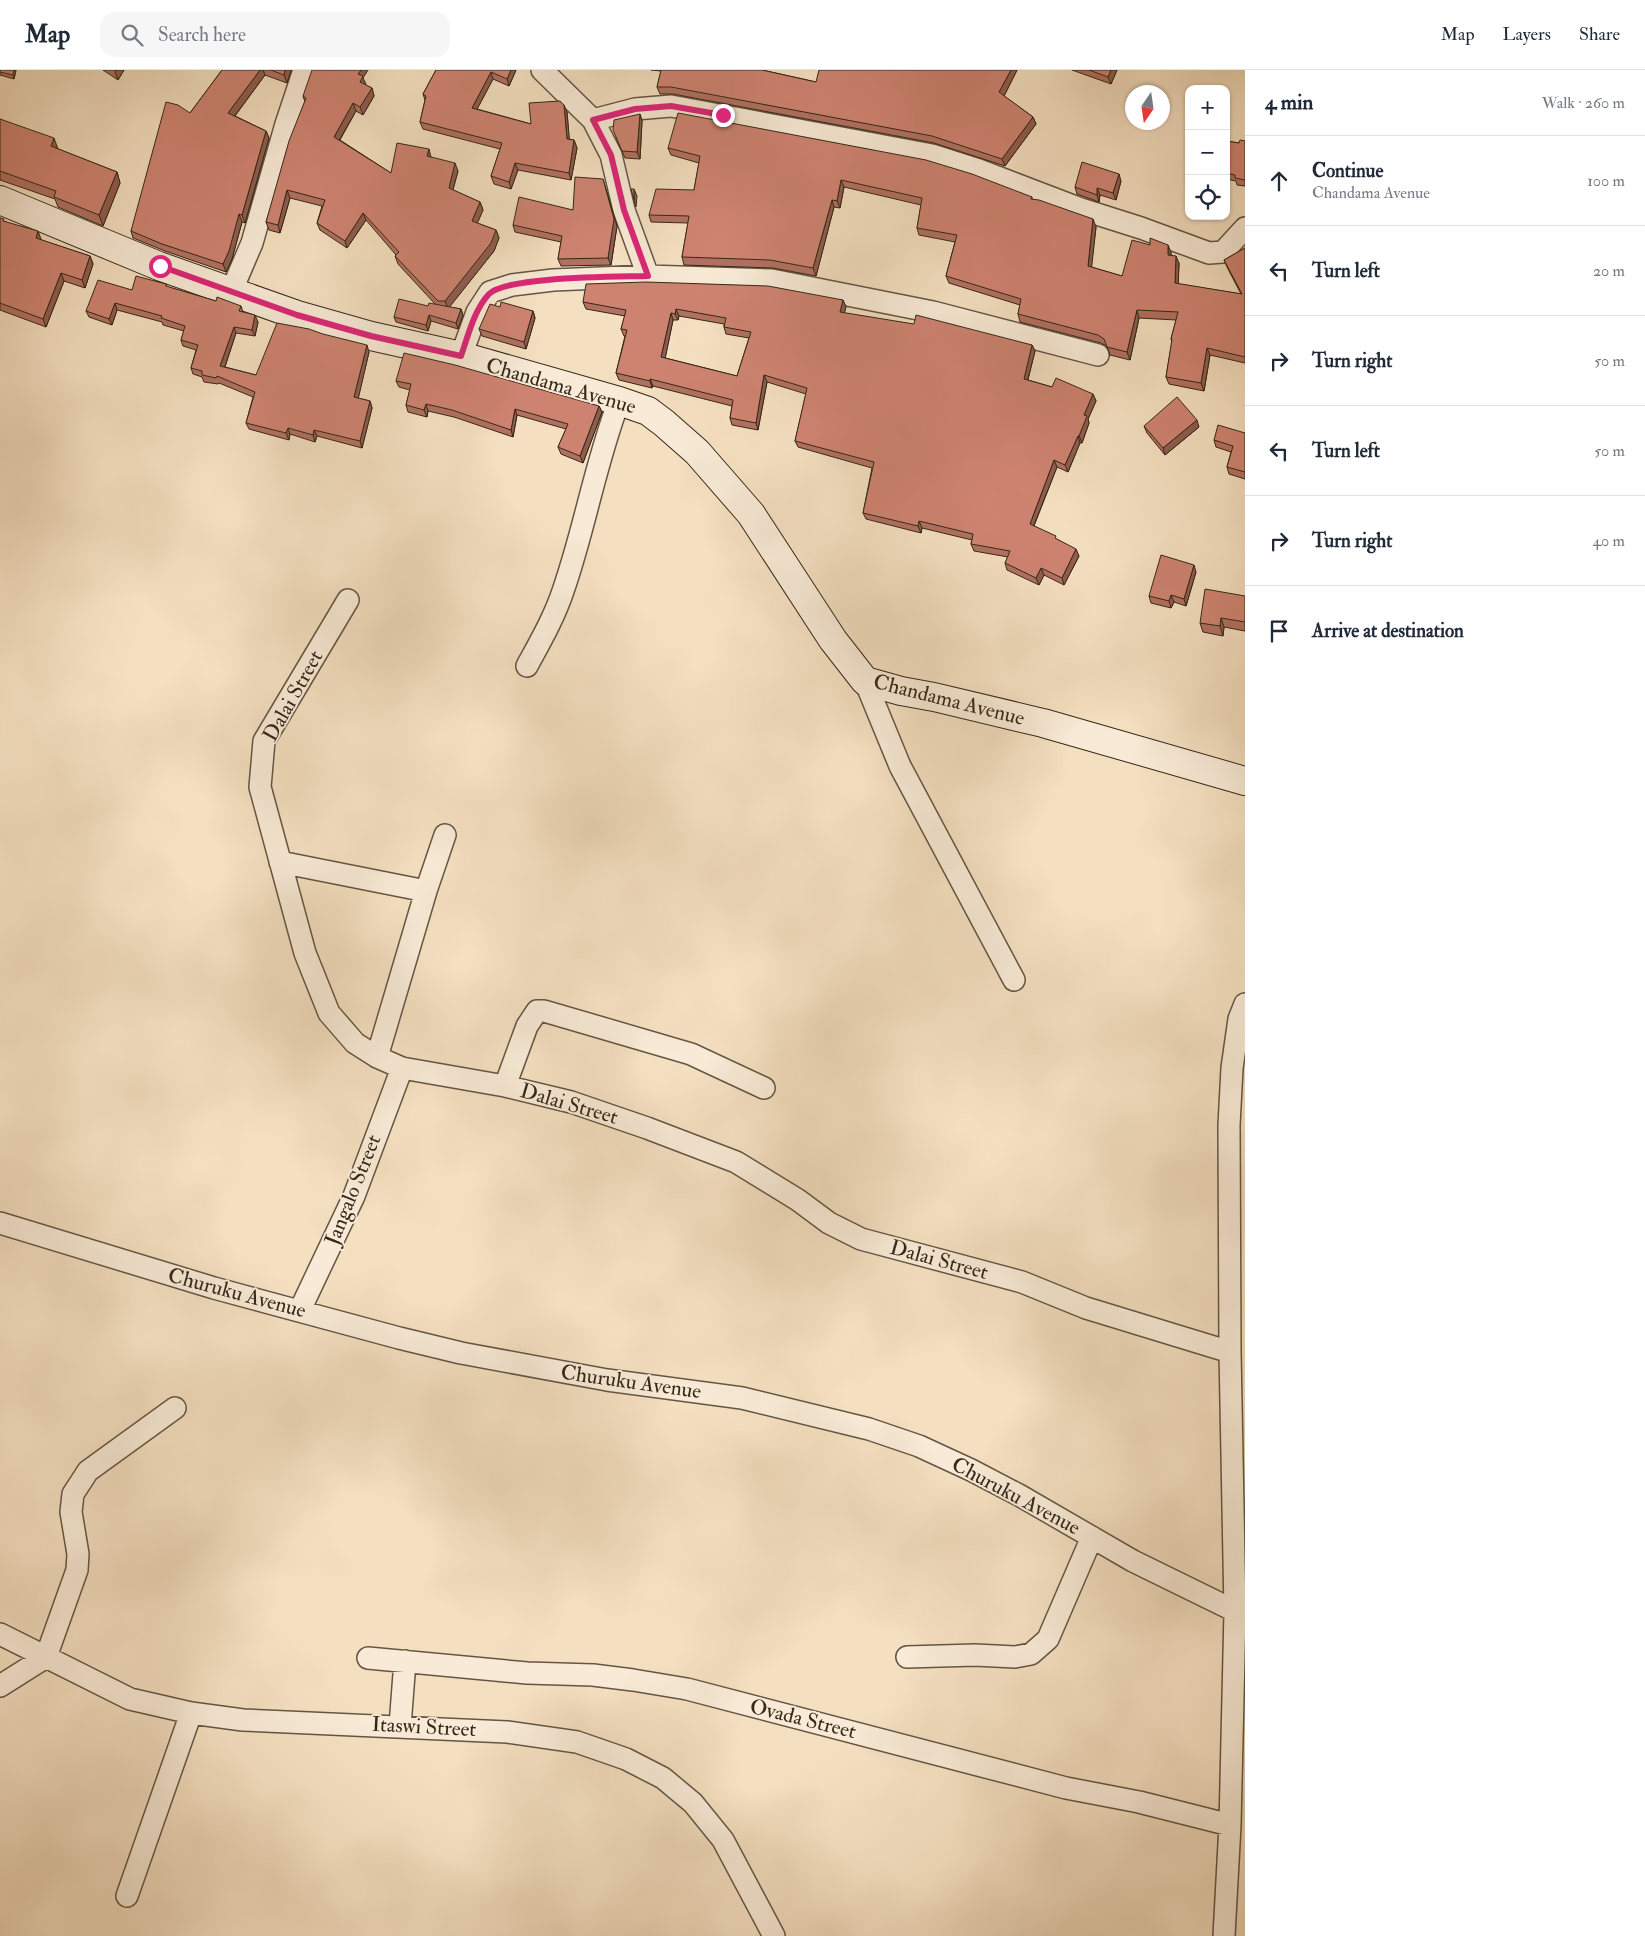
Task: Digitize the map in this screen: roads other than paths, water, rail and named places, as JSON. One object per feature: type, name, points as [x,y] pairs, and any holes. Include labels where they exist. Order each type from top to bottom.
[{"type":"street","points":[[231,292],[252,243],[286,124],[304,70]]},
{"type":"street","points":[[542,70],[593,120],[611,155],[624,210],[648,276]]},
{"type":"street","points":[[593,120],[635,109],[671,106],[932,156],[980,170],[1081,209],[1141,228],[1209,253],[1223,252],[1245,228]]},
{"type":"street","name":"Chandama Avenue","points":[[0,200],[160,266],[297,315],[461,356],[648,411],[697,452],[751,514],[833,640],[865,681],[1043,723],[1245,781]]},
{"type":"street","points":[[461,356],[477,312],[490,292],[512,284],[552,280],[648,276],[772,280],[933,312],[1098,356]]},
{"type":"street","points":[[527,666],[548,628],[563,592],[577,549],[605,438],[619,401]]},
{"type":"street","name":"Dalai Street","points":[[348,600],[264,741],[260,787],[305,953],[329,1013],[355,1043],[377,1057],[402,1068],[505,1086],[571,1102],[647,1128],[736,1162],[798,1200],[829,1222],[861,1239],[1022,1282],[1086,1308],[1230,1352]]},
{"type":"street","points":[[865,681],[900,766],[1014,980]]},
{"type":"street","points":[[377,1057],[426,891],[445,835]]},
{"type":"street","points":[[280,862],[426,891]]},
{"type":"street","points":[[1219,1934],[1230,1825],[1235,1611],[1230,1352],[1237,1128],[1232,1068],[1240,1019],[1245,1004]]},
{"type":"street","points":[[505,1086],[528,1026],[537,1011],[544,1011],[691,1054],[764,1088]]},
{"type":"street","name":"Jangalo Street","points":[[300,1310],[354,1196],[402,1068]]},
{"type":"street","name":"Churuku Avenue","points":[[0,1223],[189,1281],[461,1353],[607,1380],[742,1398],[869,1429],[920,1446],[971,1470],[1020,1495],[1133,1561],[1235,1611]]},
{"type":"street","points":[[0,1686],[46,1657],[77,1570],[78,1554],[72,1512],[73,1494],[88,1471],[175,1408]]},
{"type":"street","points":[[907,1656],[975,1655],[1015,1657],[1032,1654],[1048,1640],[1092,1537]]},
{"type":"street","name":"Itaswi Street","points":[[0,1634],[130,1700],[191,1713],[243,1720],[507,1732],[577,1742],[626,1759],[663,1778],[692,1803],[723,1840],[774,1936]]},
{"type":"street","name":"Ovada Street","points":[[368,1658],[527,1673],[593,1675],[687,1690],[1066,1788],[1138,1802],[1230,1825]]},
{"type":"street","points":[[400,1726],[405,1661]]},
{"type":"street","points":[[127,1896],[191,1713]]}]
